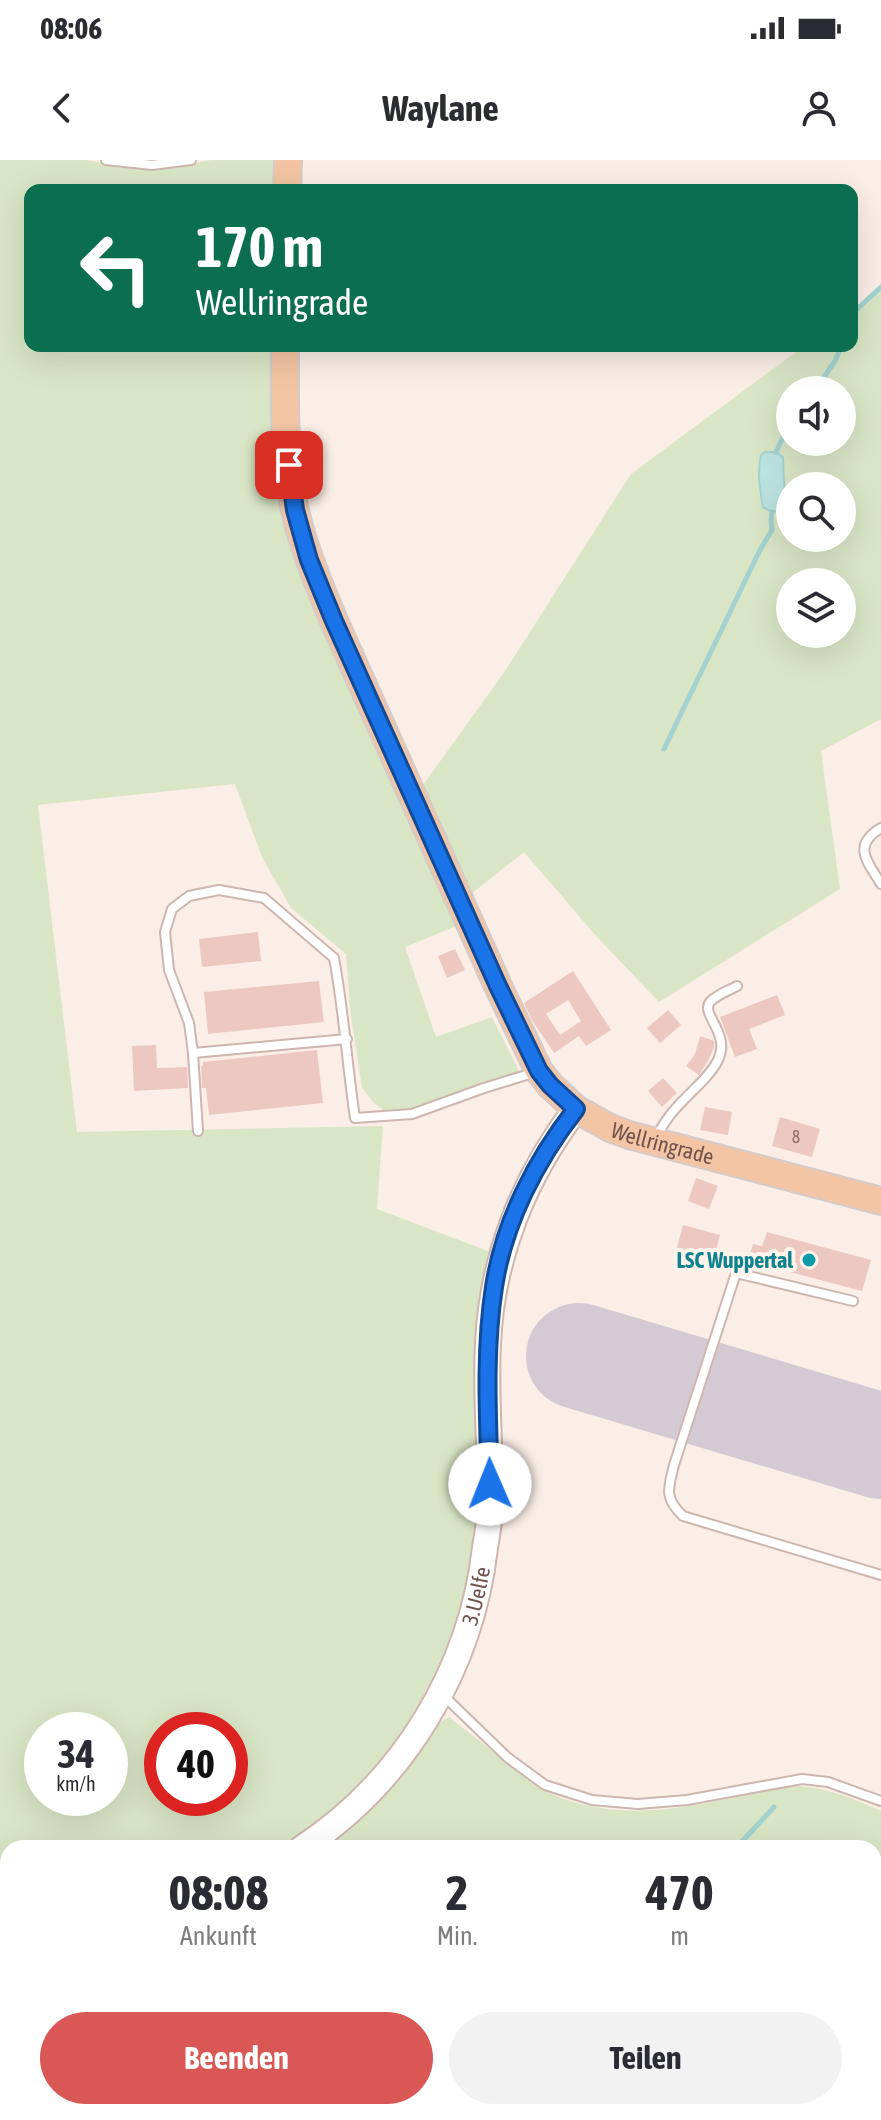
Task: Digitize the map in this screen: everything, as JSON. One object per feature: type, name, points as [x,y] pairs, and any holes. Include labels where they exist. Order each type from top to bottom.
[{"type":"main road","points":[[287,184],[288,160]]},
{"type":"main road","name":"Wellringrade","points":[[285,352],[289,465],[295,510],[309,560],[464,911],[539,1071],[576,1109],[610,1128],[881,1201]]},
{"type":"street","name":"3.Uelfe","points":[[312,1840],[349,1811],[394,1766],[441,1694],[462,1647],[473,1616],[482,1573],[490,1509],[488,1342],[494,1285],[507,1234],[522,1198],[559,1131],[576,1109]]},
{"type":"lane","points":[[106,160],[152,165],[191,160]]},
{"type":"lane","points":[[881,828],[871,834],[863,849],[881,884]]},
{"type":"lane","points":[[198,1131],[189,1023],[169,970],[165,932],[172,909],[189,896],[219,890],[264,898],[334,958],[355,1118],[412,1114],[539,1071]]},
{"type":"lane","points":[[653,1142],[674,1110],[717,1062],[722,1046],[708,1008],[710,1002],[737,986]]},
{"type":"lane","points":[[193,1053],[347,1039]]},
{"type":"lane","points":[[853,1301],[736,1273],[669,1486],[671,1504],[683,1516],[881,1575]]},
{"type":"lane","points":[[441,1694],[507,1757],[545,1785],[592,1800],[638,1804],[687,1800],[802,1779],[828,1782],[881,1801]]},
{"type":"green space","points":[[0,160],[86,160],[151,168],[211,160],[277,160],[278,184],[24,184],[24,352],[281,352],[284,464],[464,923],[405,947],[436,1037],[492,1017],[520,1073],[411,1111],[389,1114],[374,1103],[362,1088],[350,1009],[346,954],[291,908],[262,857],[235,784],[38,805],[77,1132],[383,1126],[377,1209],[488,1251],[479,1506],[473,1567],[459,1626],[438,1678],[385,1762],[343,1806],[297,1840],[0,1840]]},
{"type":"green space","points":[[881,289],[881,719],[821,751],[840,889],[659,1002],[597,937],[524,852],[466,898],[418,792],[503,674],[631,474],[796,352],[858,352],[858,306]]},
{"type":"green space","points":[[449,1717],[539,1788],[586,1805],[634,1811],[658,1810],[774,1788],[810,1787],[851,1798],[881,1811],[881,1840],[323,1840],[431,1728]]},
{"type":"water","points":[[776,452],[776,456],[783,457],[784,472],[776,472],[776,511],[763,507],[759,467],[761,455]]},
{"type":"building","points":[[258,932],[261,961],[202,967],[199,939]]},
{"type":"building","points":[[455,949],[465,970],[447,978],[438,956]]},
{"type":"building","points":[[573,971],[611,1030],[586,1046],[579,1036],[554,1053],[524,1003]],"holes":[[[568,1000],[581,1021],[560,1035],[546,1014]]]},
{"type":"building","points":[[319,981],[324,1022],[208,1034],[204,992]]},
{"type":"building","points":[[777,995],[785,1015],[749,1029],[757,1049],[735,1057],[720,1017]]},
{"type":"building","points":[[668,1010],[681,1025],[660,1043],[647,1028]]},
{"type":"building","points":[[700,1036],[714,1041],[714,1047],[699,1075],[686,1066],[695,1054]]},
{"type":"building","points":[[156,1045],[157,1068],[187,1067],[188,1088],[134,1091],[132,1046]]},
{"type":"building","points":[[317,1050],[323,1103],[209,1115],[206,1088],[202,1088],[203,1062]]},
{"type":"building","points":[[663,1078],[677,1093],[662,1107],[648,1091]]},
{"type":"building","points":[[705,1107],[732,1112],[728,1135],[700,1130]]},
{"type":"building","points":[[780,1117],[820,1129],[812,1157],[772,1146]]},
{"type":"building","points":[[696,1178],[718,1186],[709,1209],[688,1201]]},
{"type":"building","points":[[683,1225],[720,1235],[714,1258],[677,1248]]},
{"type":"building","name":"LSC Wuppertal","points":[[767,1232],[871,1260],[862,1291],[748,1261],[753,1244],[762,1246]]},
{"type":"waterway","points":[[858,308],[881,287]]},
{"type":"waterway","points":[[825,376],[839,352]]},
{"type":"waterway","points":[[664,749],[772,530],[772,512]]},
{"type":"waterway","points":[[743,1840],[774,1807]]},
{"type":"runway","points":[[579,1356],[881,1446]]},
{"type":"place","name":"LSC Wuppertal","points":[[809,1260]]},
{"type":"route","points":[[289,465],[295,510],[309,560],[334,621],[539,1071],[576,1109],[559,1131],[522,1198],[507,1234],[494,1285],[488,1342],[490,1484]]}]
